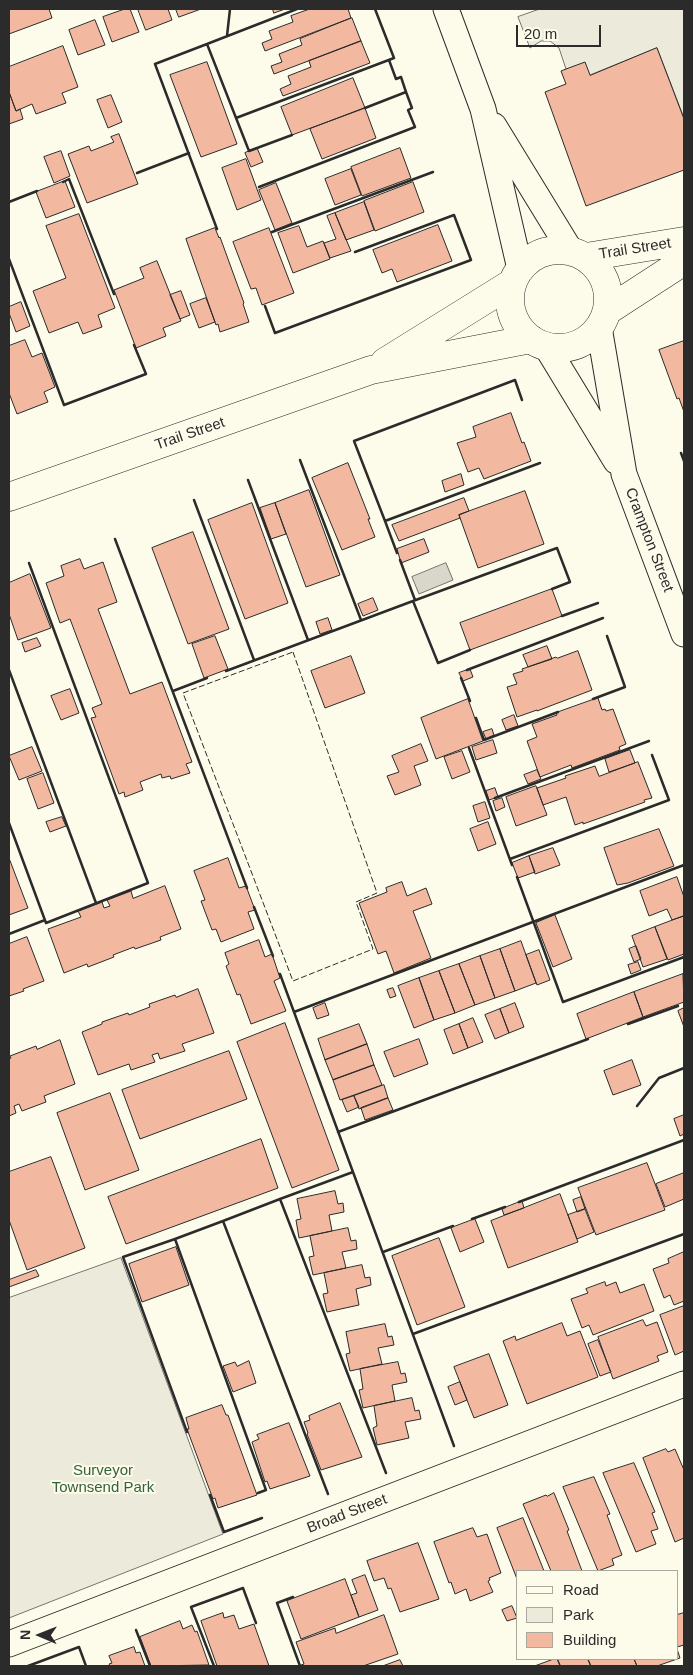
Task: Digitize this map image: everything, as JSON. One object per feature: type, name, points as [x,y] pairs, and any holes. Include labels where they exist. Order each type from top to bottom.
[{"type":"street","points":[[446,9],[483,109],[516,276]]},
{"type":"street","points":[[483,109],[578,254],[597,268],[605,280],[608,296],[603,319],[588,338],[575,345],[561,348],[538,343],[520,328],[512,314],[510,299],[516,276],[530,259],[542,252],[556,249],[578,254]]},
{"type":"street","name":"Trail Street","points":[[578,254],[684,241]]},
{"type":"street","name":"Trail Street","points":[[603,319],[684,262]]},
{"type":"street","name":"Trail Street","points":[[371,370],[516,276]]},
{"type":"street","name":"Crampton Street","points":[[603,319],[624,474]]},
{"type":"street","name":"Trail Street","points":[[9,498],[371,370],[538,343]]},
{"type":"street","name":"Crampton Street","points":[[538,343],[624,474],[684,634]]},
{"type":"street","name":"Broad Street","points":[[9,1644],[684,1384]]},
{"type":"green space","name":"Surveyor Townsend Park","points":[[121,1258],[223,1534],[9,1618],[9,1298]]},
{"type":"shaded area","points":[[540,9],[684,9],[684,118],[657,48],[590,75],[566,69],[559,48],[550,41],[541,41],[530,48],[518,17]]},
{"type":"shaded area","points":[[446,563],[453,580],[419,594],[412,577]]},
{"type":"building","points":[[9,9],[49,9],[52,18],[9,34]]},
{"type":"building","points":[[130,9],[139,32],[112,42],[103,17]]},
{"type":"building","points":[[138,9],[168,9],[172,20],[146,30]]},
{"type":"building","points":[[176,9],[201,9],[179,17]]},
{"type":"building","points":[[273,9],[285,9],[274,13]]},
{"type":"building","points":[[310,9],[348,9],[351,18],[265,51],[262,43],[272,39],[269,31],[293,22],[291,16]]},
{"type":"building","points":[[352,18],[361,41],[274,74],[271,66],[282,62],[279,54],[302,45],[300,39]]},
{"type":"building","points":[[95,20],[105,45],[78,55],[69,30]]},
{"type":"building","points":[[361,41],[370,63],[283,96],[280,89],[291,84],[288,76],[311,67],[309,61]]},
{"type":"building","points":[[63,46],[78,87],[62,93],[66,103],[36,114],[32,104],[16,111],[9,92],[9,67]]},
{"type":"building","points":[[657,48],[684,119],[684,170],[586,206],[545,92],[566,84],[561,71],[566,69],[585,62],[590,75]]},
{"type":"building","points":[[207,62],[237,144],[201,157],[170,75]]},
{"type":"building","points":[[353,78],[365,108],[292,135],[281,107]]},
{"type":"building","points":[[9,92],[16,111],[20,109],[23,119],[9,124]]},
{"type":"building","points":[[111,95],[122,122],[108,128],[97,100]]},
{"type":"building","points":[[365,108],[376,138],[322,159],[310,129]]},
{"type":"building","points":[[119,134],[138,184],[87,203],[68,154],[89,146],[91,151],[114,142],[111,137]]},
{"type":"building","points":[[257,148],[263,162],[251,167],[245,153]]},
{"type":"building","points":[[400,148],[411,178],[362,196],[351,167]]},
{"type":"building","points":[[61,151],[70,176],[54,183],[44,157]]},
{"type":"building","points":[[246,159],[261,200],[237,210],[222,168]]},
{"type":"building","points":[[351,169],[361,195],[335,205],[325,179]]},
{"type":"building","points":[[65,181],[75,207],[46,218],[36,192]]},
{"type":"building","points":[[413,182],[424,212],[375,231],[364,201]]},
{"type":"building","points":[[276,183],[292,223],[275,230],[259,190]]},
{"type":"building","points":[[364,202],[374,230],[346,240],[335,213]]},
{"type":"building","points":[[335,213],[351,251],[330,258],[324,243],[336,239],[327,216]]},
{"type":"building","points":[[79,214],[115,308],[98,315],[102,327],[83,334],[78,322],[49,333],[33,291],[66,278],[46,226]]},
{"type":"building","points":[[438,225],[452,261],[397,282],[392,269],[382,273],[373,250]]},
{"type":"building","points":[[299,226],[307,247],[323,241],[330,259],[293,273],[278,233]]},
{"type":"building","points":[[215,228],[244,303],[249,322],[220,332],[186,239]]},
{"type":"building","points":[[269,228],[294,293],[262,305],[256,288],[251,289],[233,242]]},
{"type":"building","points":[[157,261],[181,321],[163,328],[166,336],[136,348],[114,290],[144,278],[140,268]]},
{"type":"building","points":[[181,291],[190,315],[180,319],[170,295]]},
{"type":"building","points":[[206,298],[215,322],[199,328],[190,304]]},
{"type":"building","points":[[21,302],[30,326],[16,332],[9,313],[9,307]]},
{"type":"building","points":[[25,340],[32,357],[42,353],[55,387],[44,392],[48,402],[17,414],[9,393],[9,346]]},
{"type":"building","points":[[684,341],[684,412],[679,398],[677,399],[659,350]]},
{"type":"building","points":[[511,413],[531,461],[484,479],[479,468],[468,472],[457,443],[476,437],[473,427]]},
{"type":"building","points":[[348,463],[375,537],[342,550],[312,478]]},
{"type":"building","points":[[461,474],[464,485],[445,492],[442,481]]},
{"type":"building","points":[[309,490],[340,575],[306,587],[275,503]]},
{"type":"building","points":[[525,491],[544,544],[478,568],[459,515]]},
{"type":"building","points":[[464,498],[469,511],[459,515],[460,518],[399,541],[392,525]]},
{"type":"building","points":[[252,503],[288,603],[245,619],[208,520]]},
{"type":"building","points":[[275,503],[286,534],[271,539],[260,508]]},
{"type":"building","points":[[193,532],[229,629],[188,644],[152,548]]},
{"type":"building","points":[[424,539],[429,552],[401,563],[397,549]]},
{"type":"building","points":[[80,559],[84,569],[103,562],[117,602],[98,609],[130,694],[162,682],[192,762],[186,764],[190,773],[171,779],[170,776],[162,778],[161,774],[140,782],[143,790],[125,797],[124,792],[119,794],[91,718],[96,717],[92,708],[102,704],[70,619],[60,623],[46,583],[64,576],[61,566]]},
{"type":"building","points":[[30,574],[51,628],[18,640],[9,614],[9,583]]},
{"type":"building","points":[[552,589],[562,616],[470,650],[460,623]]},
{"type":"building","points":[[373,598],[378,610],[363,616],[358,604]]},
{"type":"building","points":[[328,618],[332,630],[320,634],[316,622]]},
{"type":"building","points":[[215,636],[228,669],[204,678],[192,644]]},
{"type":"building","points":[[37,638],[41,646],[25,652],[22,643]]},
{"type":"building","points":[[547,646],[552,659],[528,667],[523,655]]},
{"type":"building","points":[[578,651],[592,690],[517,717],[507,687],[517,684],[513,674],[523,671],[522,669]]},
{"type":"building","points":[[351,656],[365,693],[325,708],[311,671]]},
{"type":"building","points":[[470,669],[473,677],[463,681],[459,673]]},
{"type":"building","points":[[70,689],[79,713],[61,720],[51,696]]},
{"type":"building","points":[[598,698],[602,710],[613,709],[626,744],[619,747],[620,750],[572,768],[571,765],[540,777],[527,741],[537,737],[532,724]]},
{"type":"building","points":[[468,699],[483,741],[436,759],[421,718]]},
{"type":"building","points":[[514,715],[518,726],[506,730],[502,720]]},
{"type":"building","points":[[492,729],[494,735],[486,739],[483,732]]},
{"type":"building","points":[[493,740],[497,753],[476,760],[472,747]]},
{"type":"building","points":[[421,744],[428,761],[414,766],[421,785],[395,795],[387,776],[399,772],[392,756]]},
{"type":"building","points":[[32,747],[42,771],[19,780],[9,756]]},
{"type":"building","points":[[630,750],[635,763],[609,772],[605,759]]},
{"type":"building","points":[[462,751],[470,772],[452,779],[444,757]]},
{"type":"building","points":[[638,762],[652,798],[583,824],[583,822],[575,825],[566,797],[543,805],[537,788],[595,766],[599,776]]},
{"type":"building","points":[[537,770],[541,779],[528,784],[524,775]]},
{"type":"building","points":[[43,773],[54,803],[38,809],[27,779]]},
{"type":"building","points":[[536,786],[547,815],[516,826],[506,797]]},
{"type":"building","points":[[495,788],[498,797],[489,800],[486,791]]},
{"type":"building","points":[[502,798],[505,807],[496,811],[493,801]]},
{"type":"building","points":[[485,802],[490,818],[478,822],[473,806]]},
{"type":"building","points":[[62,817],[66,826],[50,832],[46,822]]},
{"type":"building","points":[[488,822],[496,844],[478,851],[470,829]]},
{"type":"building","points":[[659,829],[674,866],[628,883],[617,885],[604,848]]},
{"type":"building","points":[[553,848],[560,865],[535,874],[529,856]]},
{"type":"building","points":[[529,856],[535,872],[518,878],[512,863]]},
{"type":"building","points":[[9,858],[28,908],[9,915]]},
{"type":"building","points":[[228,858],[239,888],[246,886],[255,910],[248,912],[254,929],[221,942],[216,929],[212,930],[201,901],[205,900],[194,871]]},
{"type":"building","points":[[677,877],[684,897],[684,916],[672,920],[667,909],[649,916],[640,891]]},
{"type":"building","points":[[402,882],[407,896],[426,888],[432,904],[413,911],[431,958],[394,973],[386,951],[378,954],[359,903],[387,892],[386,888]]},
{"type":"building","points":[[165,886],[181,929],[160,937],[161,940],[135,949],[134,947],[88,967],[87,964],[64,973],[48,929],[81,917],[78,911],[102,902],[104,908],[110,906],[107,900],[131,891],[133,898]]},
{"type":"building","points":[[555,915],[572,959],[553,967],[536,923]]},
{"type":"building","points":[[684,916],[684,954],[668,960],[655,927]]},
{"type":"building","points":[[655,927],[667,959],[643,967],[632,936]]},
{"type":"building","points":[[27,937],[44,981],[9,996],[9,944]]},
{"type":"building","points":[[259,940],[265,957],[272,954],[280,978],[274,981],[286,1011],[251,1024],[240,994],[237,995],[226,966],[229,964],[225,953]]},
{"type":"building","points":[[521,941],[536,983],[515,991],[500,949]]},
{"type":"building","points":[[636,946],[641,959],[634,962],[629,949]]},
{"type":"building","points":[[500,949],[515,991],[495,998],[480,956]]},
{"type":"building","points":[[539,950],[550,980],[537,985],[526,955]]},
{"type":"building","points":[[480,956],[495,998],[475,1005],[459,964]]},
{"type":"building","points":[[638,962],[641,970],[631,974],[628,965]]},
{"type":"building","points":[[459,964],[475,1005],[455,1013],[439,971]]},
{"type":"building","points":[[439,971],[455,1013],[434,1020],[419,978]]},
{"type":"building","points":[[683,974],[684,1002],[643,1017],[634,992]]},
{"type":"building","points":[[419,978],[434,1020],[414,1028],[398,986]]},
{"type":"building","points":[[393,988],[396,996],[390,998],[387,990]]},
{"type":"building","points":[[198,989],[214,1033],[182,1044],[185,1051],[160,1059],[158,1053],[152,1055],[155,1062],[131,1070],[129,1064],[98,1075],[82,1032],[102,1024],[102,1022],[150,1007],[149,1004]]},
{"type":"building","points":[[634,992],[643,1017],[586,1039],[577,1014]]},
{"type":"building","points":[[325,1003],[329,1015],[317,1019],[313,1008]]},
{"type":"building","points":[[515,1003],[524,1027],[509,1033],[500,1009]]},
{"type":"building","points":[[684,1008],[684,1027],[678,1011]]},
{"type":"building","points":[[500,1009],[509,1033],[495,1039],[485,1015]]},
{"type":"building","points":[[473,1018],[483,1042],[468,1048],[459,1024]]},
{"type":"building","points":[[285,1023],[339,1170],[292,1188],[237,1042]]},
{"type":"building","points":[[359,1024],[367,1044],[325,1060],[318,1039]]},
{"type":"building","points":[[459,1024],[468,1048],[453,1054],[444,1030]]},
{"type":"building","points":[[419,1039],[428,1064],[394,1077],[384,1052]]},
{"type":"building","points":[[60,1040],[75,1084],[44,1096],[46,1102],[22,1111],[19,1104],[14,1106],[16,1113],[9,1116],[10,1056],[36,1046],[37,1049]]},
{"type":"building","points":[[367,1044],[374,1065],[333,1080],[325,1060]]},
{"type":"building","points":[[229,1051],[247,1099],[140,1139],[122,1090]]},
{"type":"building","points":[[632,1060],[641,1085],[613,1095],[604,1071]]},
{"type":"building","points":[[374,1065],[382,1085],[340,1100],[333,1080]]},
{"type":"building","points":[[384,1085],[388,1098],[359,1109],[354,1096]]},
{"type":"building","points":[[110,1093],[139,1170],[85,1190],[57,1113]]},
{"type":"building","points":[[354,1096],[359,1107],[347,1112],[342,1100]]},
{"type":"building","points":[[388,1098],[393,1110],[365,1120],[361,1108]]},
{"type":"building","points":[[684,1115],[684,1134],[680,1136],[674,1119]]},
{"type":"building","points":[[261,1139],[278,1188],[126,1244],[108,1197]]},
{"type":"building","points":[[51,1157],[85,1248],[27,1270],[9,1220],[9,1172]]},
{"type":"building","points":[[647,1163],[665,1210],[596,1235],[578,1188]]},
{"type":"building","points":[[684,1173],[684,1199],[665,1207],[656,1184]]},
{"type":"building","points":[[335,1191],[338,1204],[343,1203],[344,1212],[329,1215],[332,1231],[299,1238],[296,1220],[301,1219],[297,1199]]},
{"type":"building","points":[[560,1194],[578,1242],[508,1268],[491,1221]]},
{"type":"building","points":[[581,1197],[585,1209],[577,1212],[573,1200]]},
{"type":"building","points":[[522,1201],[524,1208],[504,1215],[502,1209]]},
{"type":"building","points":[[585,1209],[594,1232],[577,1239],[568,1215]]},
{"type":"building","points":[[475,1219],[484,1242],[460,1252],[451,1228]]},
{"type":"building","points":[[348,1228],[351,1241],[356,1240],[357,1249],[342,1252],[346,1268],[313,1275],[309,1257],[314,1256],[310,1236]]},
{"type":"building","points":[[439,1238],[465,1307],[417,1325],[392,1256]]},
{"type":"building","points":[[176,1247],[189,1285],[142,1302],[129,1264]]},
{"type":"building","points":[[684,1252],[684,1301],[674,1305],[670,1295],[664,1298],[653,1269],[669,1263],[668,1259]]},
{"type":"building","points":[[362,1265],[365,1278],[370,1277],[371,1285],[356,1289],[359,1305],[327,1312],[323,1294],[328,1293],[324,1273]]},
{"type":"building","points":[[36,1270],[39,1276],[9,1287],[9,1280]]},
{"type":"building","points":[[605,1282],[606,1286],[616,1282],[620,1293],[644,1284],[654,1311],[593,1335],[589,1325],[582,1328],[571,1299],[588,1293],[586,1289]]},
{"type":"building","points":[[684,1306],[684,1351],[675,1355],[660,1315]]},
{"type":"building","points":[[643,1320],[646,1326],[657,1322],[668,1352],[657,1356],[659,1361],[613,1379],[598,1337]]},
{"type":"building","points":[[562,1323],[567,1336],[580,1331],[598,1377],[527,1404],[503,1341],[515,1336],[516,1340]]},
{"type":"building","points":[[385,1324],[388,1337],[392,1336],[394,1345],[378,1348],[382,1364],[350,1371],[346,1354],[350,1353],[346,1332]]},
{"type":"building","points":[[598,1340],[611,1372],[600,1376],[588,1344]]},
{"type":"building","points":[[489,1354],[508,1405],[474,1418],[454,1367]]},
{"type":"building","points":[[249,1361],[256,1383],[233,1392],[223,1366],[235,1362],[237,1366]]},
{"type":"building","points":[[398,1362],[401,1374],[405,1373],[407,1382],[392,1385],[395,1401],[363,1408],[359,1390],[363,1389],[360,1369]]},
{"type":"building","points":[[460,1382],[467,1400],[455,1405],[448,1387]]},
{"type":"building","points":[[412,1398],[415,1411],[419,1410],[421,1419],[405,1422],[409,1438],[377,1445],[373,1428],[377,1426],[374,1406]]},
{"type":"building","points":[[340,1403],[362,1457],[321,1470],[304,1422],[310,1420],[309,1416]]},
{"type":"building","points":[[222,1405],[226,1415],[228,1415],[257,1495],[218,1508],[187,1429],[189,1429],[186,1418]]},
{"type":"building","points":[[289,1423],[310,1476],[270,1489],[267,1481],[265,1482],[252,1442],[259,1439],[257,1435]]},
{"type":"building","points":[[666,1449],[668,1452],[675,1449],[684,1470],[684,1538],[675,1542],[643,1458]]},
{"type":"building","points":[[634,1463],[655,1512],[652,1513],[658,1529],[651,1531],[656,1544],[636,1552],[603,1473]]},
{"type":"building","points":[[594,1477],[610,1514],[607,1515],[622,1555],[612,1559],[614,1565],[598,1570],[563,1487]]},
{"type":"building","points":[[554,1493],[569,1530],[567,1531],[582,1570],[551,1570],[523,1504]]},
{"type":"building","points":[[523,1518],[544,1570],[516,1570],[516,1576],[497,1528]]},
{"type":"building","points":[[473,1528],[477,1537],[487,1534],[501,1573],[489,1578],[490,1580],[488,1581],[493,1592],[470,1601],[466,1589],[455,1594],[434,1542]]},
{"type":"building","points":[[418,1543],[439,1599],[400,1612],[391,1588],[388,1589],[384,1578],[374,1581],[367,1561]]},
{"type":"building","points":[[365,1575],[378,1610],[359,1617],[351,1595],[357,1593],[352,1580]]},
{"type":"building","points":[[345,1579],[359,1617],[301,1639],[287,1601]]},
{"type":"building","points":[[512,1606],[516,1618],[507,1621],[502,1610]]},
{"type":"building","points":[[223,1613],[224,1618],[234,1615],[239,1629],[254,1624],[269,1666],[217,1666],[201,1621]]},
{"type":"building","points":[[684,1613],[684,1645],[678,1647],[678,1615]]},
{"type":"building","points":[[384,1615],[398,1654],[363,1666],[301,1666],[304,1664],[296,1642],[335,1628],[336,1633]]},
{"type":"building","points":[[180,1621],[183,1629],[192,1625],[195,1632],[197,1631],[209,1665],[151,1666],[140,1637]]},
{"type":"building","points":[[134,1647],[136,1653],[140,1652],[145,1666],[110,1666],[109,1664],[112,1663],[109,1656]]},
{"type":"building","points":[[400,1660],[403,1666],[383,1666]]},
{"type":"building","points":[[551,1660],[557,1660],[560,1666],[535,1666]]},
{"type":"building","points":[[558,1660],[588,1660],[591,1666],[561,1666]]},
{"type":"building","points":[[588,1660],[634,1660],[637,1666],[591,1666]]},
{"type":"building","points":[[634,1660],[674,1660],[657,1666],[637,1666]]},
{"type":"fence","points":[[293,652],[377,893],[356,902],[373,949],[293,981],[183,693],[293,652]]},
{"type":"wall","points":[[227,36],[230,9]]},
{"type":"wall","points":[[207,44],[297,9]]},
{"type":"wall","points":[[236,118],[394,58],[375,9]]},
{"type":"wall","points":[[217,229],[155,64],[207,44],[249,151],[292,135]]},
{"type":"wall","points":[[365,108],[406,92],[401,77],[396,79],[389,60]]},
{"type":"wall","points":[[259,187],[415,127],[408,110],[412,108],[406,92]]},
{"type":"wall","points":[[137,173],[189,153]]},
{"type":"wall","points":[[272,232],[433,172]]},
{"type":"wall","points":[[63,182],[69,179],[114,294]]},
{"type":"wall","points":[[9,202],[37,191]]},
{"type":"wall","points":[[265,306],[275,333],[471,260],[454,215],[355,252]]},
{"type":"wall","points":[[9,259],[64,405],[146,374],[134,345]]},
{"type":"wall","points":[[522,400],[515,380],[354,441],[385,521],[540,463]]},
{"type":"wall","points":[[681,453],[684,461]]},
{"type":"wall","points":[[300,460],[361,620]]},
{"type":"wall","points":[[248,480],[308,640]]},
{"type":"wall","points":[[194,500],[254,660]]},
{"type":"wall","points":[[385,521],[397,553]]},
{"type":"wall","points":[[115,539],[247,888]]},
{"type":"wall","points":[[470,650],[438,663],[413,601],[557,548],[570,582],[552,589]]},
{"type":"wall","points":[[400,560],[415,600]]},
{"type":"wall","points":[[9,823],[46,923],[148,883],[29,563]]},
{"type":"wall","points":[[226,671],[413,601]]},
{"type":"wall","points":[[562,616],[598,603]]},
{"type":"wall","points":[[467,670],[603,618]]},
{"type":"wall","points":[[593,699],[625,687],[607,636]]},
{"type":"wall","points":[[9,670],[96,903]]},
{"type":"wall","points":[[173,691],[207,678]]},
{"type":"wall","points":[[461,678],[470,701]]},
{"type":"wall","points":[[476,718],[484,740],[558,712]]},
{"type":"wall","points":[[495,798],[649,741]]},
{"type":"wall","points":[[469,748],[512,865]]},
{"type":"wall","points":[[510,859],[669,800],[652,755]]},
{"type":"wall","points":[[294,1012],[684,865]]},
{"type":"wall","points":[[517,877],[563,1002],[684,957]]},
{"type":"wall","points":[[254,907],[273,956]]},
{"type":"wall","points":[[9,934],[45,920]]},
{"type":"wall","points":[[280,974],[454,1446]]},
{"type":"wall","points":[[628,1024],[678,1006]]},
{"type":"wall","points":[[338,1132],[588,1039]]},
{"type":"wall","points":[[637,1106],[659,1078],[684,1068]]},
{"type":"wall","points":[[519,1202],[684,1140]]},
{"type":"wall","points":[[280,1199],[353,1172]]},
{"type":"wall","points":[[223,1221],[280,1199],[386,1473]]},
{"type":"wall","points":[[472,1219],[505,1207]]},
{"type":"wall","points":[[175,1239],[223,1221],[328,1494]]},
{"type":"wall","points":[[383,1252],[453,1226]]},
{"type":"wall","points":[[413,1334],[684,1234]]},
{"type":"wall","points":[[187,1432],[123,1257],[175,1239],[266,1490],[258,1493]]},
{"type":"wall","points":[[210,1495],[224,1532],[262,1518]]},
{"type":"wall","points":[[214,1666],[191,1607],[243,1588],[256,1623]]},
{"type":"wall","points":[[293,1597],[277,1603],[300,1666]]},
{"type":"wall","points":[[136,1630],[150,1666]]},
{"type":"wall","points":[[28,1666],[79,1647],[86,1666]]}]
